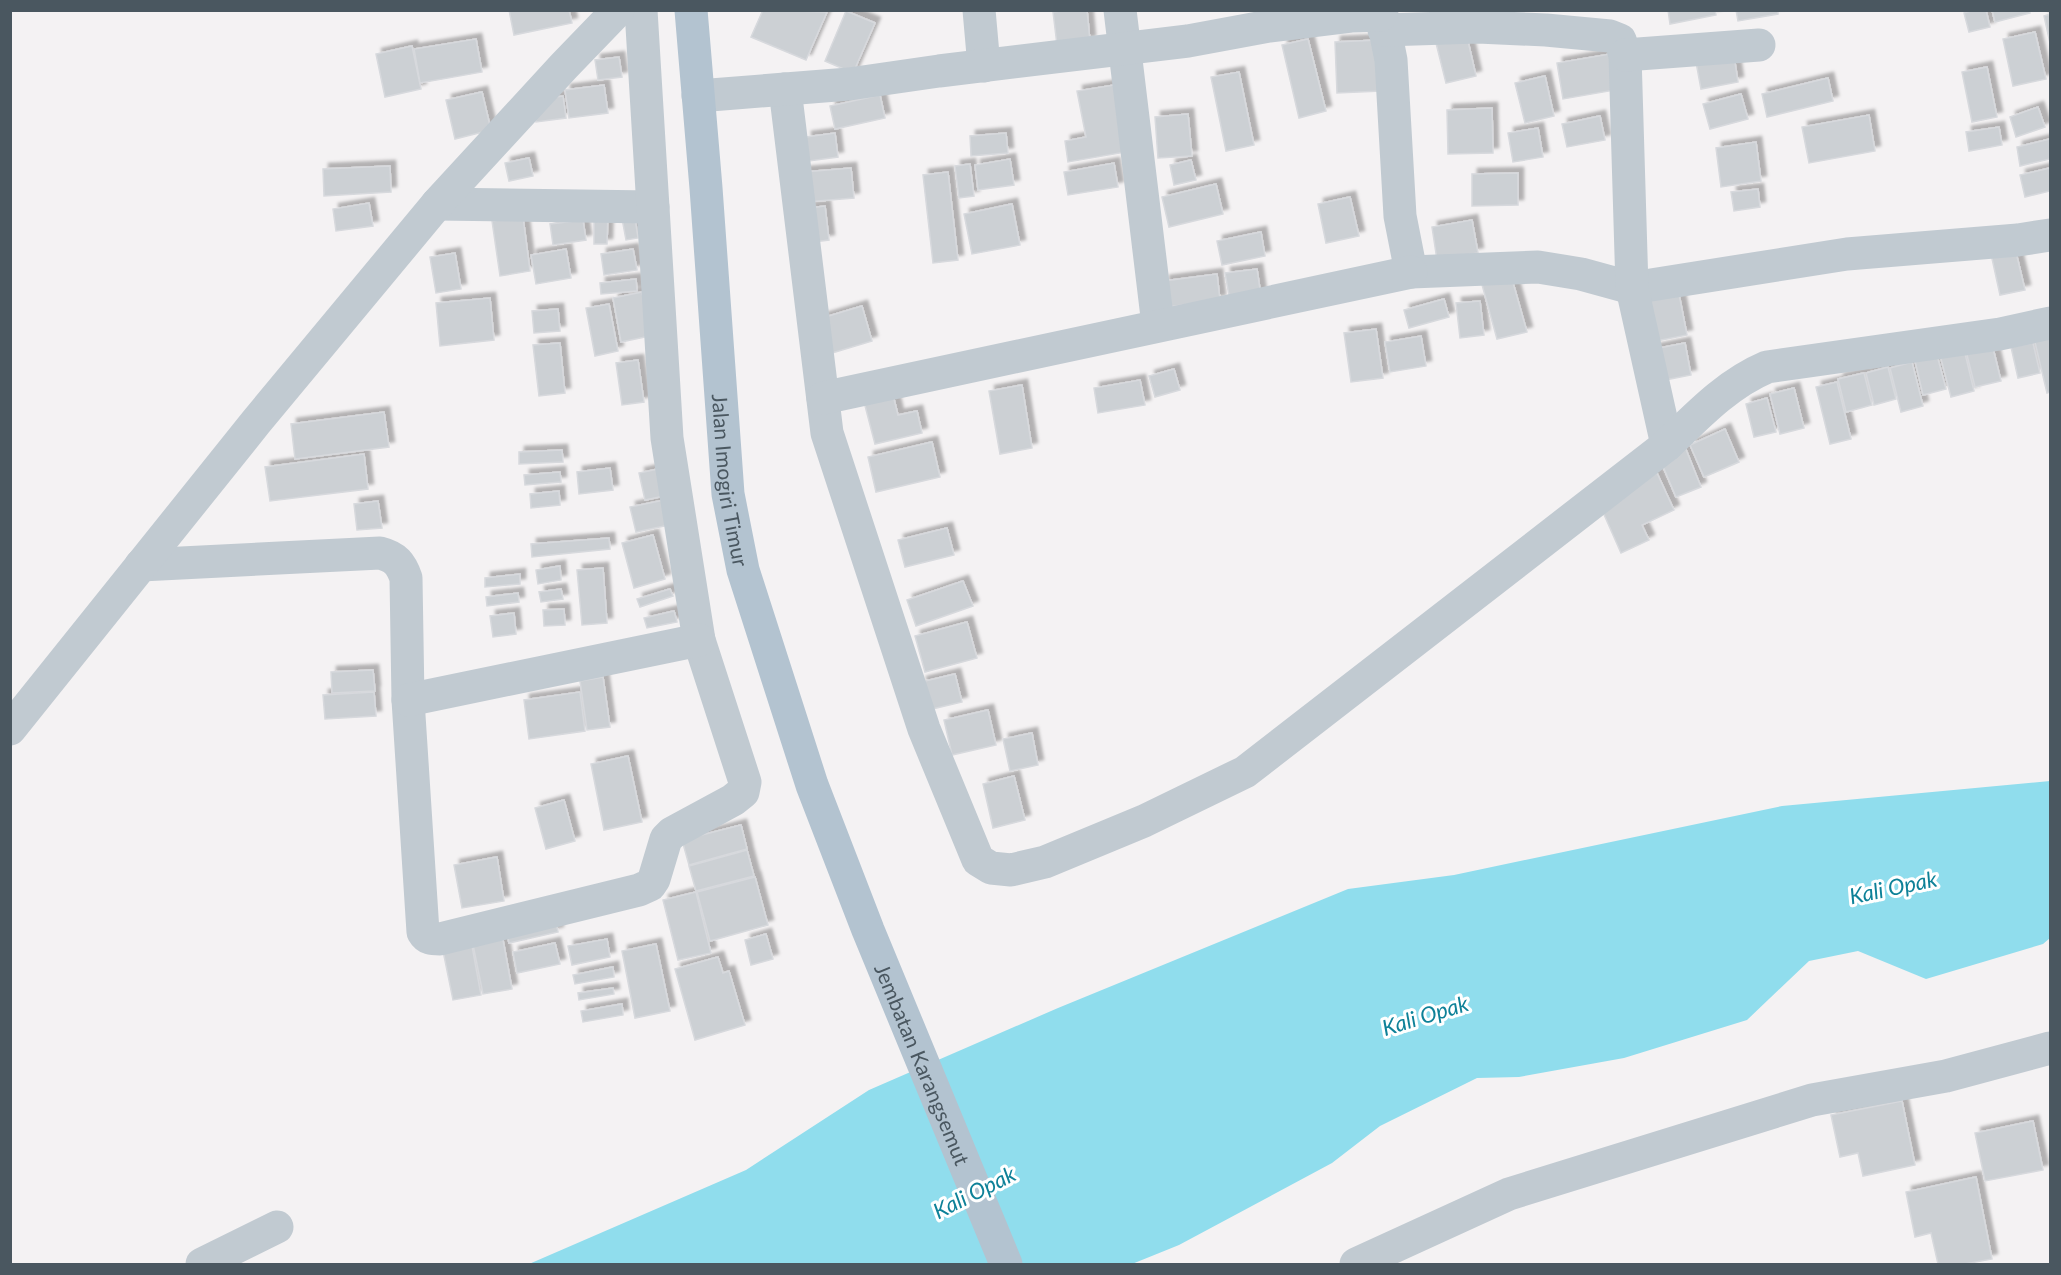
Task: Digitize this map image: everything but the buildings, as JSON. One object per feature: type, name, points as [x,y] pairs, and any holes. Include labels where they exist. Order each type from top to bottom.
[{"type":"main road","name":"Jalan Imogiri Timur","points":[[691,10],[728,494],[743,570],[812,785],[868,930]]},
{"type":"main road","name":"Jembatan Karangsemut","points":[[868,930],[1006,1264]]},
{"type":"street","points":[[10,729],[256,422],[437,204],[618,10]]},
{"type":"street","points":[[141,565],[380,553],[391,556],[401,563],[406,579],[408,700],[423,932],[426,937],[440,939],[639,890],[650,885],[654,879],[666,839],[672,833],[733,800],[743,792],[745,782],[699,640],[667,438],[641,10]]},
{"type":"street","points":[[979,10],[984,66]]},
{"type":"street","points":[[1120,10],[1158,325]]},
{"type":"street","points":[[698,96],[849,84],[1188,41],[1269,26],[1351,16],[1610,36],[1620,40],[1625,56],[1632,288],[1666,445]]},
{"type":"street","points":[[1382,19],[1391,60],[1400,216],[1411,272]]},
{"type":"street","points":[[1625,56],[1759,45]]},
{"type":"street","points":[[785,89],[827,433],[924,729],[978,860],[991,868],[1011,870],[1045,862],[1144,821],[1245,772],[1666,445],[1727,389],[1747,376],[1767,367],[2000,334],[2050,323]]},
{"type":"street","points":[[437,204],[653,207]]},
{"type":"street","points":[[823,398],[1411,272],[1538,267],[1581,273],[1632,288],[1847,254],[2018,240],[2050,235]]},
{"type":"street","points":[[408,700],[699,640]]},
{"type":"street","points":[[1356,1264],[1509,1194],[1812,1100],[1946,1076],[2050,1048]]},
{"type":"street","points":[[202,1264],[277,1227]]},
{"type":"water","name":"Kali Opak","points":[[2050,781],[2050,938],[2043,944],[1926,979],[1858,951],[1809,961],[1747,1020],[1624,1058],[1519,1077],[1477,1078],[1380,1126],[1332,1163],[1179,1245],[1132,1264],[529,1264],[746,1170],[869,1090],[1058,1008],[1348,889],[1454,875],[1782,806]]}]
